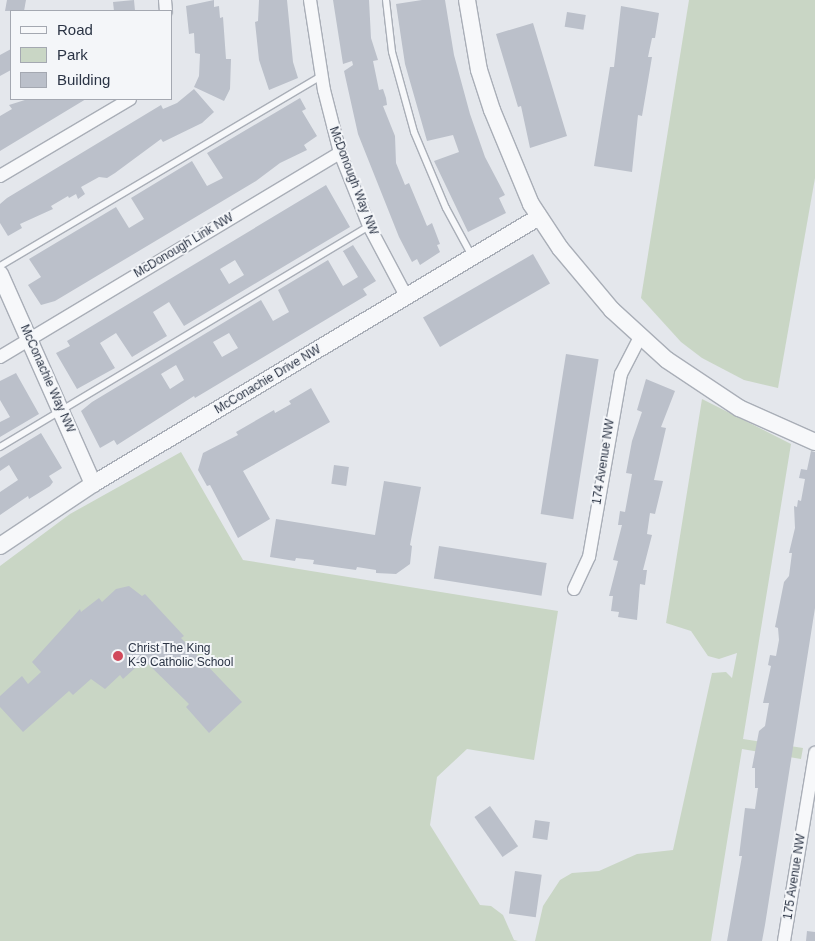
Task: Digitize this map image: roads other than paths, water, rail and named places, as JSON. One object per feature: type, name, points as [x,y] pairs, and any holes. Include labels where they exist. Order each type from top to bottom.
[{"type":"street","name":"McDonough Way NW","points":[[310,0],[321,76],[340,153],[369,226],[406,296]]},
{"type":"street","points":[[467,0],[479,70],[492,110],[539,218],[606,304],[640,337],[715,394],[763,421],[815,442]]},
{"type":"street","points":[[0,176],[128,100]]},
{"type":"street","name":"McDonough Link NW","points":[[0,357],[340,153]]},
{"type":"street","name":"McConachie Drive NW","points":[[0,546],[93,484],[539,218]]},
{"type":"street","name":"McConachie Way NW","points":[[0,274],[93,484]]},
{"type":"street","name":"174 Avenue NW","points":[[574,589],[589,557],[621,374],[640,337]]},
{"type":"street","name":"175 Avenue NW","points":[[784,941],[814,760]]},
{"type":"lane","points":[[386,0],[392,52],[414,132],[446,208],[472,258]]},
{"type":"lane","points":[[0,266],[321,76]]},
{"type":"lane","points":[[0,447],[369,226]]},
{"type":"place","name":"Christ The King K-9 Catholic School","points":[[118,656]]}]
